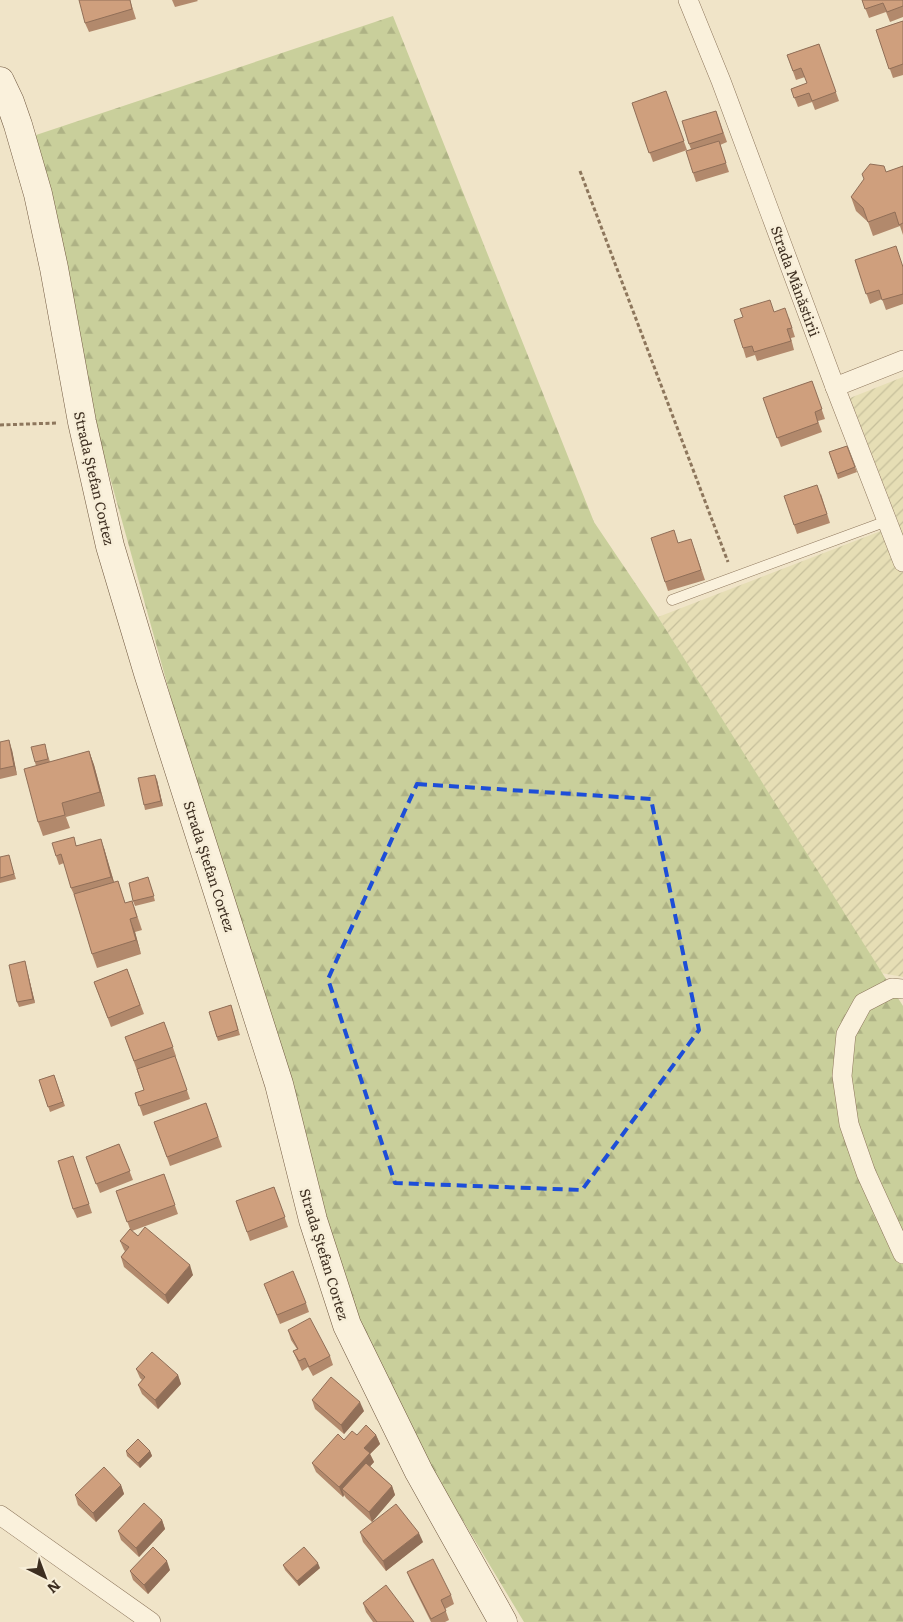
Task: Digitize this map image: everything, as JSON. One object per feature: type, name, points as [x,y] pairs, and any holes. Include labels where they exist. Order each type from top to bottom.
[{"type":"street","name":"Strada Mânăstirii","points":[[688,0],[721,81],[834,386],[903,562]]},
{"type":"street","name":"Strada Ștefan Cortez","points":[[0,81],[18,124],[38,194],[54,268],[82,422],[113,555],[148,673],[279,1084],[313,1220],[346,1325],[419,1472],[503,1622]]},
{"type":"street","points":[[834,386],[903,360]]},
{"type":"street","points":[[903,989],[892,988],[864,1002],[846,1034],[842,1076],[849,1124],[866,1174],[903,1254]]},
{"type":"street","points":[[0,1515],[150,1622]]},
{"type":"lane","points":[[672,600],[887,521]]},
{"type":"path","points":[[580,171],[734,577]]},
{"type":"path","points":[[0,425],[82,422]]},
{"type":"highlighted area","points":[[417,784],[651,799],[699,1030],[582,1190],[395,1183],[328,979]]},
{"type":"shaded area","points":[[903,377],[903,977],[881,973],[658,617],[899,524],[850,398]]},
{"type":"green space","points":[[393,16],[594,522],[658,617],[903,1006],[903,1622],[524,1622],[344,1323],[88,398],[24,139]]},
{"type":"building","points":[[79,0],[130,0],[132,9],[85,23]]},
{"type":"building","points":[[862,0],[903,0],[903,6],[887,12],[883,3],[865,9]]},
{"type":"building","points":[[903,21],[903,64],[889,69],[876,30]]},
{"type":"building","points":[[819,44],[836,92],[812,101],[809,93],[794,98],[791,89],[807,83],[801,68],[793,71],[787,55]]},
{"type":"building","points":[[666,91],[684,141],[649,153],[632,103]]},
{"type":"building","points":[[716,111],[723,133],[689,144],[682,121]]},
{"type":"building","points":[[719,141],[726,163],[693,173],[686,151]]},
{"type":"building","points":[[870,164],[884,166],[886,172],[903,166],[903,223],[899,225],[895,212],[868,222],[863,208],[851,197],[864,179],[862,174]]},
{"type":"building","points":[[896,246],[903,267],[903,294],[882,300],[879,290],[866,294],[855,260]]},
{"type":"building","points":[[770,300],[774,312],[785,308],[792,328],[787,329],[791,341],[754,352],[752,346],[743,348],[734,320],[743,317],[740,309]]},
{"type":"building","points":[[812,381],[822,409],[815,412],[818,423],[777,438],[763,398]]},
{"type":"building","points":[[847,446],[855,467],[837,474],[829,452]]},
{"type":"building","points":[[817,485],[827,514],[794,525],[784,496]]},
{"type":"building","points":[[674,530],[678,543],[691,539],[701,570],[665,582],[651,538]]},
{"type":"building","points":[[9,740],[14,766],[0,769],[0,742]]},
{"type":"building","points":[[45,744],[48,759],[35,762],[31,747]]},
{"type":"building","points":[[89,751],[100,792],[62,803],[65,815],[38,822],[24,769]]},
{"type":"building","points":[[155,775],[161,801],[144,805],[138,778]]},
{"type":"building","points":[[74,837],[76,846],[101,839],[111,877],[71,888],[61,854],[56,856],[52,843]]},
{"type":"building","points":[[9,855],[14,874],[0,878],[0,857]]},
{"type":"building","points":[[148,877],[154,896],[133,901],[129,883]]},
{"type":"building","points":[[118,881],[125,903],[132,901],[137,917],[130,919],[136,940],[92,954],[74,894]]},
{"type":"building","points":[[25,961],[33,999],[17,1002],[9,965]]},
{"type":"building","points":[[127,969],[140,1005],[108,1018],[94,982]]},
{"type":"building","points":[[231,1005],[238,1030],[217,1037],[209,1012]]},
{"type":"building","points":[[164,1022],[173,1047],[134,1061],[125,1037]]},
{"type":"building","points":[[175,1056],[187,1090],[139,1106],[135,1093],[144,1090],[137,1069]]},
{"type":"building","points":[[54,1075],[63,1102],[48,1107],[39,1080]]},
{"type":"building","points":[[206,1103],[218,1137],[167,1157],[154,1122]]},
{"type":"building","points":[[119,1144],[130,1171],[96,1184],[86,1157]]},
{"type":"building","points":[[73,1156],[89,1204],[73,1209],[58,1161]]},
{"type":"building","points":[[164,1174],[175,1205],[127,1222],[116,1191]]},
{"type":"building","points":[[274,1187],[285,1217],[247,1232],[236,1201]]},
{"type":"building","points":[[145,1227],[190,1265],[165,1295],[121,1257],[129,1247],[120,1241],[130,1229],[138,1236]]},
{"type":"building","points":[[293,1271],[306,1303],[277,1315],[264,1284]]},
{"type":"building","points":[[310,1318],[330,1356],[309,1367],[305,1358],[299,1361],[293,1351],[298,1349],[288,1330]]},
{"type":"building","points":[[152,1352],[178,1375],[155,1400],[138,1385],[145,1377],[136,1369]]},
{"type":"building","points":[[331,1377],[360,1402],[341,1425],[312,1400]]},
{"type":"building","points":[[366,1425],[376,1435],[364,1448],[370,1453],[339,1487],[312,1463],[338,1434],[344,1440],[352,1431],[357,1435]]},
{"type":"building","points":[[138,1439],[150,1451],[138,1463],[126,1451]]},
{"type":"building","points":[[366,1463],[392,1486],[369,1512],[342,1489]]},
{"type":"building","points":[[104,1467],[121,1485],[93,1513],[75,1495]]},
{"type":"building","points":[[144,1503],[162,1520],[136,1548],[118,1531]]},
{"type":"building","points":[[396,1504],[419,1533],[383,1561],[360,1532]]},
{"type":"building","points":[[153,1547],[167,1561],[144,1585],[130,1571]]},
{"type":"building","points":[[304,1547],[318,1563],[297,1581],[283,1565]]},
{"type":"building","points":[[433,1559],[451,1595],[441,1600],[446,1611],[431,1619],[407,1572]]},
{"type":"building","points":[[386,1585],[414,1622],[377,1622],[363,1603]]}]
